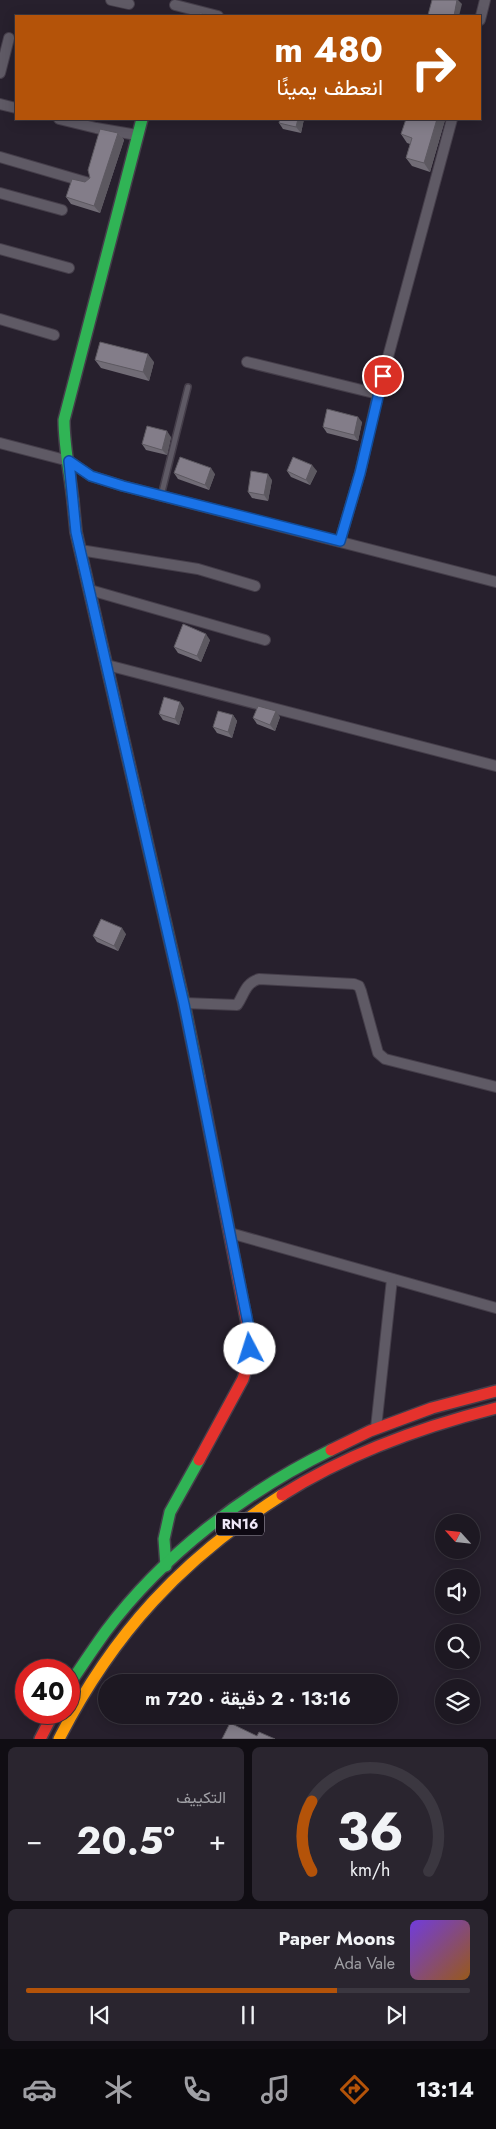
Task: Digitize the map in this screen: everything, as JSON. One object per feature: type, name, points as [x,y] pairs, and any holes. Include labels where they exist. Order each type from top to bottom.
[{"type":"main road","points":[[142,120],[64,420],[64,439],[69,461],[76,532],[184,1004],[249,1328],[249,1360],[238,1389],[170,1512],[164,1539],[166,1566]]},
{"type":"main road","name":"RN16","points":[[80,1668],[114,1620],[166,1566],[208,1529],[253,1495],[317,1456],[376,1428],[429,1409],[496,1391]]},
{"type":"main road","name":"RN16","points":[[59,1739],[99,1672],[136,1620],[195,1560],[237,1526],[306,1481],[355,1456],[431,1425],[496,1408]]},
{"type":"main road","points":[[40,1739],[48,1724]]},
{"type":"street","points":[[111,0],[129,4]]},
{"type":"street","points":[[481,16],[485,0]]},
{"type":"street","points":[[172,15],[176,2],[215,15]]},
{"type":"street","points":[[0,73],[8,38]]},
{"type":"street","points":[[0,104],[15,108]]},
{"type":"street","points":[[63,120],[137,135]]},
{"type":"street","points":[[340,541],[360,473],[378,394],[452,120]]},
{"type":"street","points":[[0,157],[89,184]]},
{"type":"street","points":[[0,193],[62,210]]},
{"type":"street","points":[[0,249],[69,268]]},
{"type":"street","points":[[0,318],[54,335]]},
{"type":"street","points":[[247,362],[378,394]]},
{"type":"street","points":[[0,443],[69,461],[91,476],[160,497],[496,582]]},
{"type":"street","points":[[80,550],[198,569],[255,586]]},
{"type":"street","points":[[90,590],[265,640]]},
{"type":"street","points":[[107,665],[496,766]]},
{"type":"street","points":[[184,1004],[237,1005],[246,988],[252,981],[259,979],[354,984],[359,986],[361,991],[378,1053],[385,1059],[496,1087]]},
{"type":"street","points":[[230,1233],[496,1308]]},
{"type":"street","points":[[376,1428],[392,1278]]},
{"type":"lane","points":[[160,497],[188,387]]},
{"type":"building","points":[[432,0],[457,0],[454,15],[428,15]]},
{"type":"building","points":[[280,120],[298,120],[296,127],[279,123]]},
{"type":"building","points":[[406,120],[437,120],[424,163],[406,158],[412,138],[401,134]]},
{"type":"building","points":[[100,129],[118,133],[94,206],[66,197],[72,179],[85,182],[90,178],[88,170]]},
{"type":"building","points":[[100,342],[148,354],[143,372],[95,360]]},
{"type":"building","points":[[327,409],[358,417],[354,435],[323,427]]},
{"type":"building","points":[[147,426],[167,431],[162,450],[142,444]]},
{"type":"building","points":[[180,457],[211,468],[205,485],[174,473]]},
{"type":"building","points":[[293,457],[312,465],[306,480],[287,471]]},
{"type":"building","points":[[251,471],[268,474],[264,495],[248,492]]},
{"type":"building","points":[[183,624],[206,634],[197,656],[174,647]]},
{"type":"building","points":[[164,697],[180,702],[175,719],[159,714]]},
{"type":"building","points":[[258,706],[276,711],[270,725],[253,718]]},
{"type":"building","points":[[218,711],[233,715],[228,732],[213,727]]},
{"type":"building","points":[[101,919],[122,928],[114,946],[93,936]]},
{"type":"building","points":[[230,1724],[232,1724],[257,1736],[259,1732],[275,1739],[222,1739]]},
{"type":"traffic: fast","points":[[73,501],[64,420],[142,120]]},
{"type":"traffic: fast","points":[[139,807],[199,1077]]},
{"type":"traffic: fast","points":[[80,1669],[106,1631],[129,1603],[180,1551],[237,1506],[268,1485],[331,1450]]},
{"type":"traffic: fast","points":[[166,1566],[164,1539],[170,1512],[199,1460]]},
{"type":"traffic: slow","points":[[73,501],[76,532],[139,807]]},
{"type":"traffic: slow","points":[[59,1739],[103,1665],[153,1601],[213,1545],[282,1495]]},
{"type":"traffic: jam","points":[[199,1077],[250,1339],[249,1360],[243,1379],[199,1460]]},
{"type":"traffic: jam","points":[[331,1450],[370,1431],[432,1408],[496,1391]]},
{"type":"traffic: jam","points":[[282,1495],[333,1466],[386,1443],[468,1415],[496,1408]]},
{"type":"traffic: jam","points":[[40,1739],[48,1724]]},
{"type":"route","points":[[250,1349],[249,1328],[184,1004],[76,532],[69,461],[91,476],[160,497],[340,541],[360,473],[383,376]]}]
